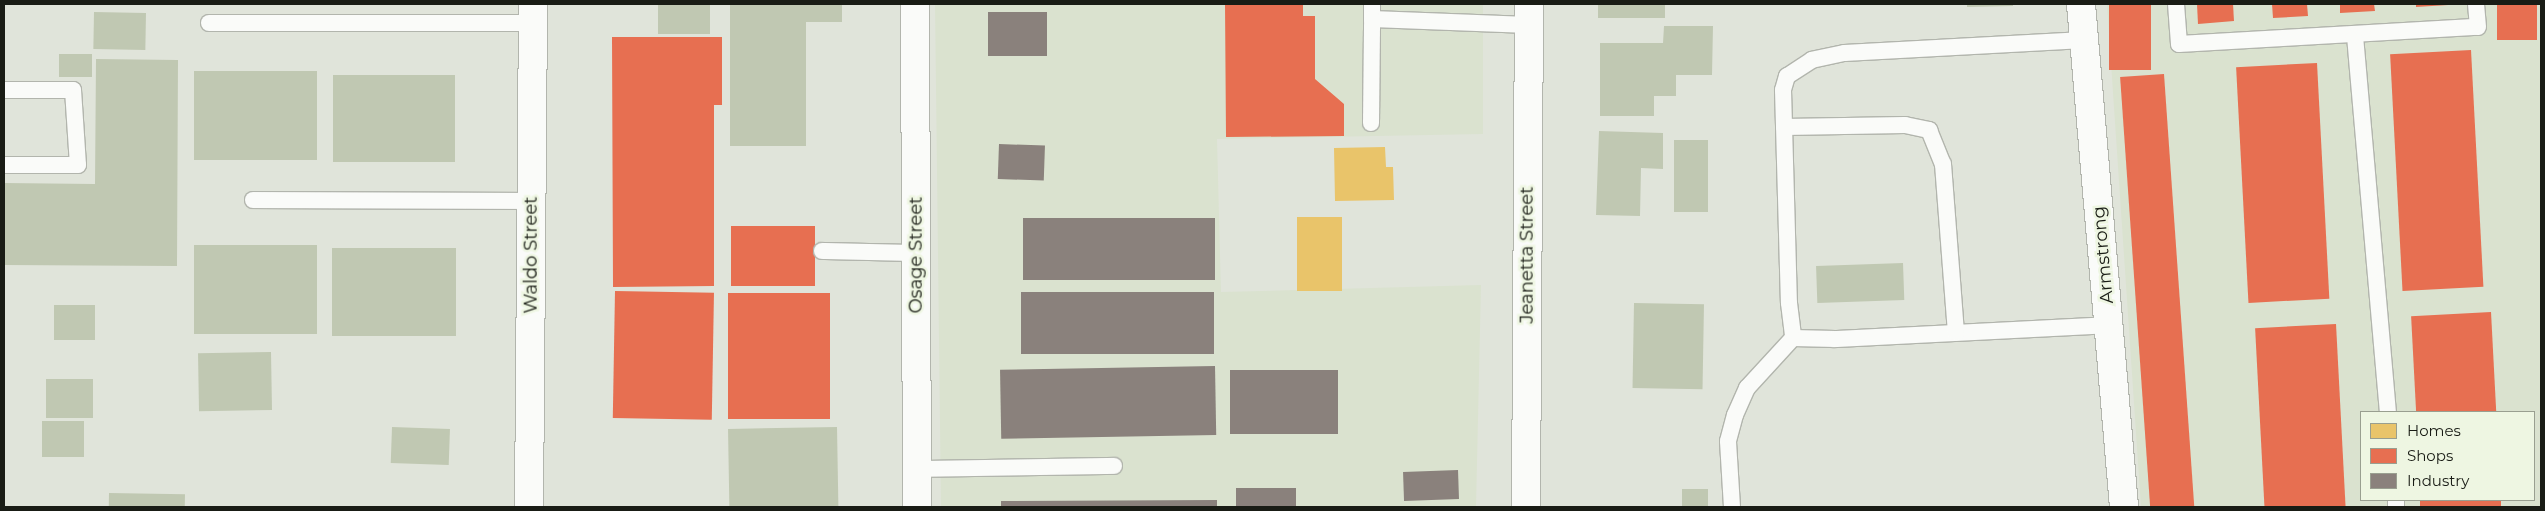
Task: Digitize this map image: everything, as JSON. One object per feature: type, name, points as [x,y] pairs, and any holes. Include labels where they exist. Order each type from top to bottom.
[{"type":"street","name":"Osage Street","points":[[915,4],[917,507]]},
{"type":"street","name":"Armstrong","points":[[2081,4],[2124,507]]},
{"type":"street","name":"Waldo Street","points":[[529,507],[532,13]]},
{"type":"street","name":"Jeanetta Street","points":[[1526,507],[1529,14]]},
{"type":"lane","points":[[2176,4],[2179,44],[2356,36],[2478,27],[2476,4]]},
{"type":"lane","points":[[1371,123],[1372,12],[1529,14]]},
{"type":"lane","points":[[209,23],[532,13]]},
{"type":"lane","points":[[2356,36],[2388,411]]},
{"type":"lane","points":[[1793,338],[1789,303],[1783,90],[1788,76],[1812,60],[1844,53],[2084,40]]},
{"type":"lane","points":[[4,90],[73,90],[78,165],[4,166]]},
{"type":"lane","points":[[1784,128],[1905,125],[1929,130],[1943,164],[1956,333]]},
{"type":"lane","points":[[253,200],[531,201]]},
{"type":"lane","points":[[822,251],[916,253]]},
{"type":"lane","points":[[1732,507],[1728,441],[1735,415],[1746,388],[1793,338],[1956,333],[2109,325]]},
{"type":"lane","points":[[917,469],[1114,466]]},
{"type":"shaded area","points":[[935,4],[1483,4],[1483,134],[1217,139],[1221,292],[1481,285],[1476,507],[941,507]]},
{"type":"shaded area","points":[[2107,4],[2541,4],[2541,507],[2141,507]]},
{"type":"building: Homes","points":[[1385,147],[1386,167],[1393,167],[1394,200],[1335,201],[1334,148]]},
{"type":"building: Homes","points":[[1297,217],[1342,217],[1342,291],[1297,291]]},
{"type":"building: Shops","points":[[1225,4],[1303,4],[1303,16],[1315,16],[1315,79],[1344,104],[1344,136],[1226,137]]},
{"type":"building: Shops","points":[[2109,4],[2151,4],[2151,70],[2109,70]]},
{"type":"building: Shops","points":[[2197,4],[2233,4],[2234,21],[2198,24]]},
{"type":"building: Shops","points":[[2272,4],[2307,4],[2308,16],[2273,18]]},
{"type":"building: Shops","points":[[2340,4],[2374,4],[2375,11],[2340,13]]},
{"type":"building: Shops","points":[[2416,4],[2448,4],[2448,5],[2416,7]]},
{"type":"building: Shops","points":[[2497,4],[2537,4],[2537,40],[2497,40]]},
{"type":"building: Shops","points":[[612,37],[722,37],[722,105],[714,105],[714,286],[613,287]]},
{"type":"building: Shops","points":[[2471,50],[2483,287],[2403,291],[2390,54]]},
{"type":"building: Shops","points":[[2317,63],[2329,299],[2248,303],[2236,67]]},
{"type":"building: Shops","points":[[2164,74],[2194,507],[2150,507],[2120,77]]},
{"type":"building: Shops","points":[[731,226],[815,226],[815,286],[731,286]]},
{"type":"building: Shops","points":[[615,291],[714,293],[712,420],[613,418]]},
{"type":"building: Shops","points":[[728,293],[830,293],[830,419],[728,419]]},
{"type":"building: Shops","points":[[2491,312],[2496,411],[2416,411],[2411,316]]},
{"type":"building: Shops","points":[[2336,324],[2346,507],[2264,507],[2255,328]]},
{"type":"building: Shops","points":[[2420,501],[2501,501],[2501,507],[2420,507]]},
{"type":"building: Industry","points":[[988,12],[1047,12],[1047,56],[988,56]]},
{"type":"building: Industry","points":[[999,144],[1045,146],[1044,181],[998,179]]},
{"type":"building: Industry","points":[[1023,218],[1215,218],[1215,280],[1023,280]]},
{"type":"building: Industry","points":[[1021,292],[1214,292],[1214,354],[1021,354]]},
{"type":"building: Industry","points":[[1215,366],[1216,435],[1001,439],[1000,370]]},
{"type":"building: Industry","points":[[1230,370],[1338,370],[1338,434],[1230,434]]},
{"type":"building: Industry","points":[[1458,470],[1459,499],[1404,501],[1403,472]]},
{"type":"building: Industry","points":[[1236,488],[1296,488],[1296,507],[1236,507]]},
{"type":"building: Industry","points":[[1217,500],[1217,507],[1001,507],[1001,501]]},
{"type":"building: Other","points":[[658,4],[710,4],[710,34],[658,34]]},
{"type":"building: Other","points":[[730,4],[842,4],[842,22],[806,22],[806,146],[730,146]]},
{"type":"building: Other","points":[[1598,4],[1665,4],[1665,18],[1598,18]]},
{"type":"building: Other","points":[[1967,4],[2013,4],[2013,6],[1967,7]]},
{"type":"building: Other","points":[[94,12],[146,13],[145,50],[93,49]]},
{"type":"building: Other","points":[[1664,26],[1713,26],[1712,75],[1676,75],[1676,96],[1654,96],[1654,116],[1600,116],[1600,43],[1663,43]]},
{"type":"building: Other","points":[[59,54],[92,54],[92,77],[59,77]]},
{"type":"building: Other","points":[[96,59],[178,60],[177,266],[4,265],[4,183],[95,184]]},
{"type":"building: Other","points":[[194,71],[317,71],[317,160],[194,160]]},
{"type":"building: Other","points":[[333,75],[455,75],[455,162],[333,162]]},
{"type":"building: Other","points":[[1599,131],[1663,133],[1663,169],[1641,168],[1640,216],[1596,215]]},
{"type":"building: Other","points":[[1674,140],[1708,140],[1708,212],[1674,212]]},
{"type":"building: Other","points":[[194,245],[317,245],[317,334],[194,334]]},
{"type":"building: Other","points":[[332,248],[456,248],[456,336],[332,336]]},
{"type":"building: Other","points":[[1903,263],[1904,300],[1817,303],[1816,266]]},
{"type":"building: Other","points":[[1634,303],[1704,304],[1703,389],[1633,388]]},
{"type":"building: Other","points":[[54,305],[95,305],[95,340],[54,340]]},
{"type":"building: Other","points":[[271,352],[272,410],[199,411],[198,353]]},
{"type":"building: Other","points":[[46,379],[93,379],[93,418],[46,418]]},
{"type":"building: Other","points":[[42,421],[84,421],[84,457],[42,457]]},
{"type":"building: Other","points":[[392,427],[450,429],[449,465],[391,463]]},
{"type":"building: Other","points":[[837,427],[838,507],[729,507],[728,429]]},
{"type":"building: Other","points":[[1682,489],[1708,489],[1708,507],[1682,507]]},
{"type":"building: Other","points":[[109,493],[185,494],[185,507],[109,507]]}]
